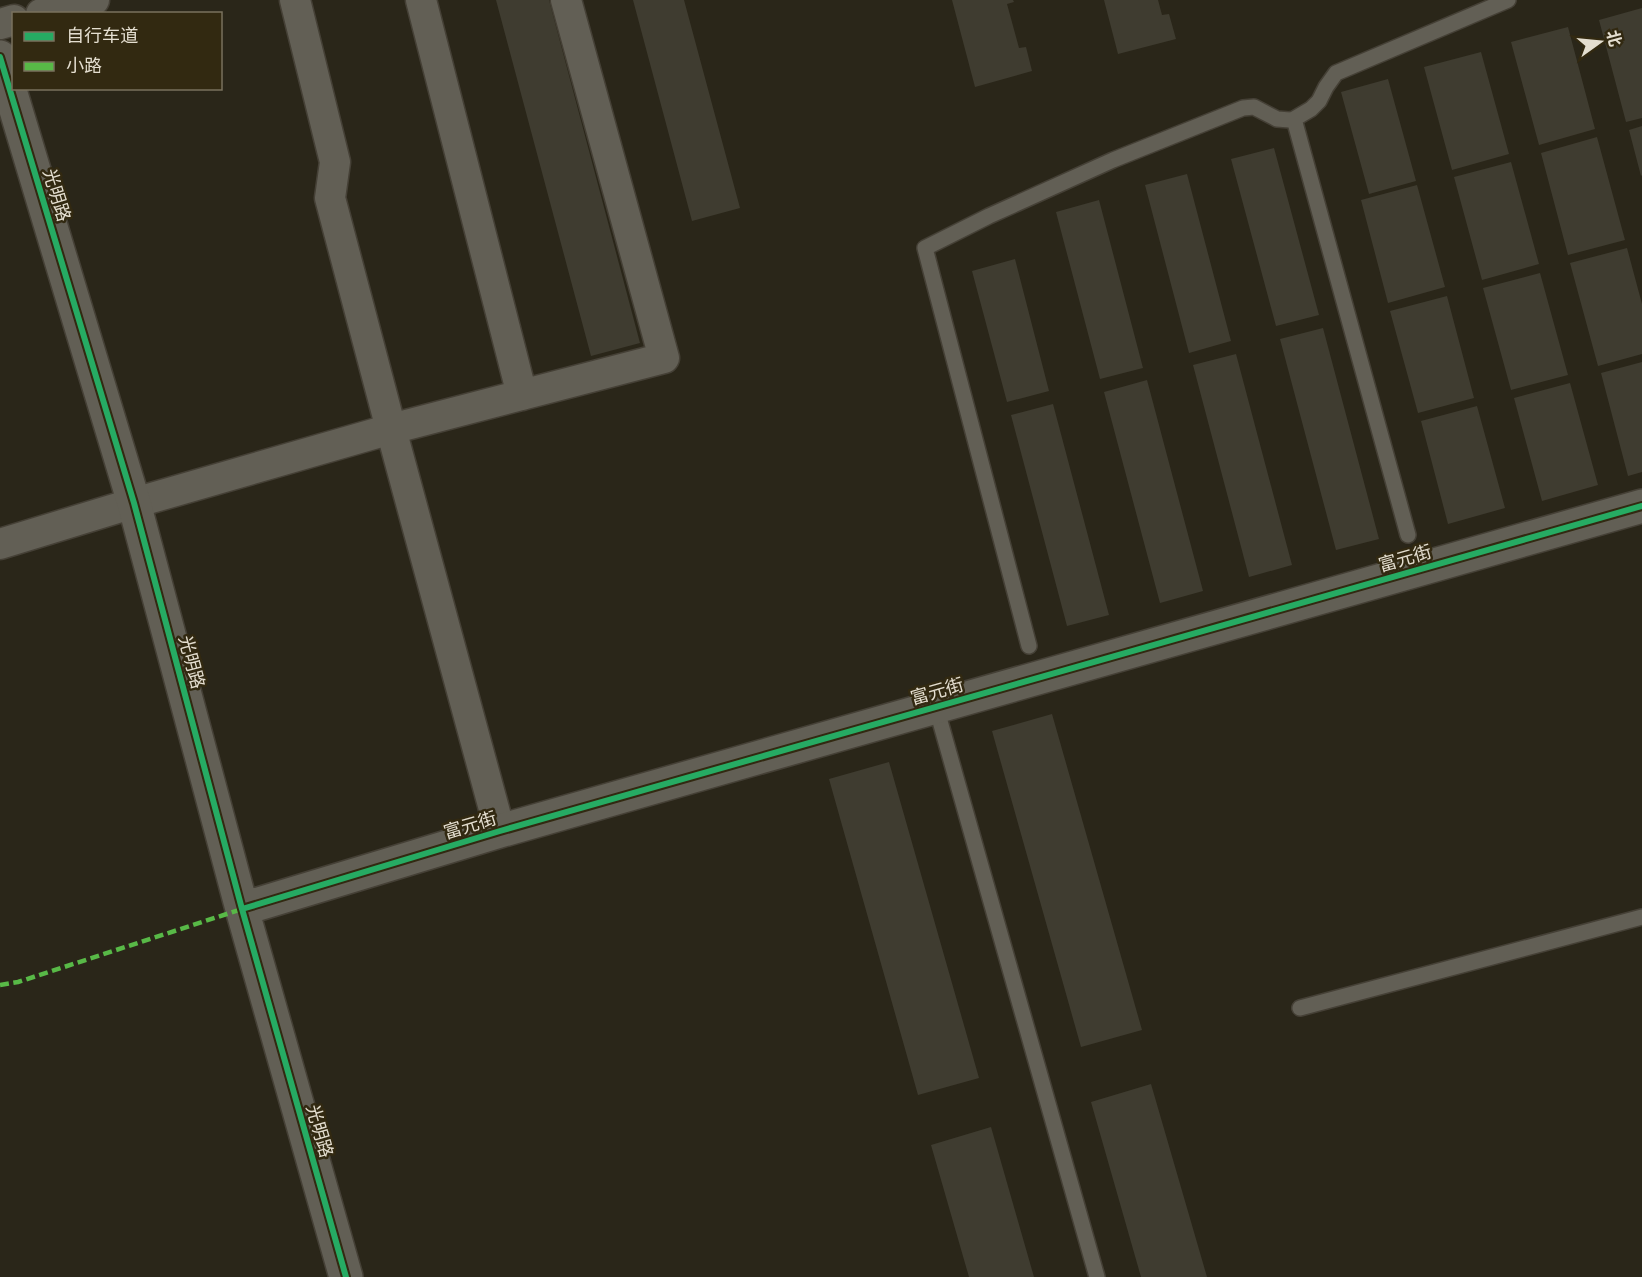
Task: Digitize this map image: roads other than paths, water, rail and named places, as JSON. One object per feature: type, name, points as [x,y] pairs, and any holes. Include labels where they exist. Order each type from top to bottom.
[{"type":"street","points":[[49,12],[94,0]]},
{"type":"street","points":[[296,0],[335,162],[330,198],[500,831]]},
{"type":"street","points":[[421,0],[522,395]]},
{"type":"street","points":[[0,544],[134,502],[391,429],[664,358],[566,0]]},
{"type":"street","name":"光明路","points":[[0,57],[134,502],[242,909],[346,1277]]},
{"type":"street","name":"富元街","points":[[242,909],[500,831],[1642,506]]},
{"type":"lane","points":[[1029,646],[925,248],[989,216],[1113,160],[1243,108],[1254,107],[1277,119],[1294,119],[1311,109],[1319,101],[1336,73],[1509,0]]},
{"type":"lane","points":[[1294,119],[1408,535]]},
{"type":"lane","points":[[936,707],[1097,1277]]},
{"type":"lane","points":[[1300,1008],[1642,917]]}]
